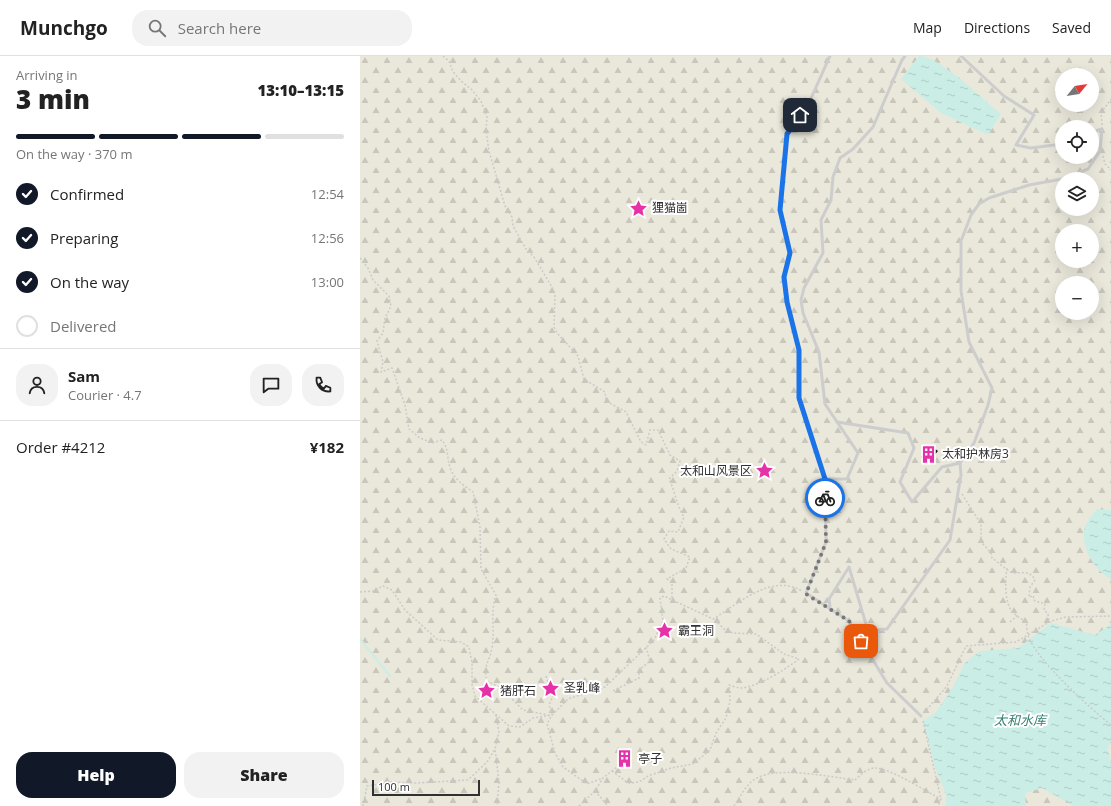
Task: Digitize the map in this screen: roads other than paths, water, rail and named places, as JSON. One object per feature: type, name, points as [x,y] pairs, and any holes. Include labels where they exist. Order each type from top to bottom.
[{"type":"lane","points":[[830,56],[808,105],[787,134],[780,210],[790,253],[784,277],[787,302],[799,350],[799,398],[825,479],[826,542],[806,594],[830,607],[849,621],[887,683],[921,716]]},
{"type":"lane","points":[[825,479],[847,479],[858,453],[825,404],[819,352],[803,313],[801,300],[804,288],[823,253],[821,220],[831,200],[833,177],[840,158],[853,149],[873,127],[905,56]]},
{"type":"lane","points":[[961,56],[999,92],[1034,115],[1016,145],[1031,148],[1055,145]]},
{"type":"lane","points":[[1099,130],[1102,129],[1099,152]]},
{"type":"lane","points":[[1080,172],[1088,169],[1091,164]]},
{"type":"lane","points":[[830,607],[829,599],[849,567],[868,631],[887,629],[950,540],[960,462],[974,443],[988,405],[992,388],[970,342],[961,291],[961,241],[971,215],[979,204],[989,198],[1029,185],[1055,180]]},
{"type":"lane","points":[[837,422],[908,434],[914,448],[900,482],[912,502],[942,467],[960,462]]},
{"type":"water","points":[[919,56],[928,58],[938,63],[961,80],[1001,114],[988,135],[941,113],[901,79]]},
{"type":"water","points":[[1097,509],[1111,510],[1111,579],[1094,565],[1085,544],[1084,530],[1086,524]]},
{"type":"water","name":"太和水库","points":[[1051,623],[1095,635],[1111,624],[1111,741],[1108,749],[1111,763],[1111,806],[1074,806],[1042,788],[1025,793],[1026,806],[946,806],[946,794],[935,767],[923,721],[936,712],[954,685],[964,664],[972,657],[980,651],[1018,648]]},
{"type":"waterway","points":[[360,639],[390,676]]},
{"type":"place","name":"狸猫崮","points":[[639,208]]},
{"type":"place","name":"太和护林房3","points":[[929,454]]},
{"type":"place","name":"太和山风景区","points":[[765,471]]},
{"type":"place","name":"霸王洞","points":[[665,631]]},
{"type":"place","name":"圣乳峰","points":[[551,688]]},
{"type":"place","name":"猪肝石","points":[[487,691]]},
{"type":"place","name":"亭子","points":[[625,759]]}]
